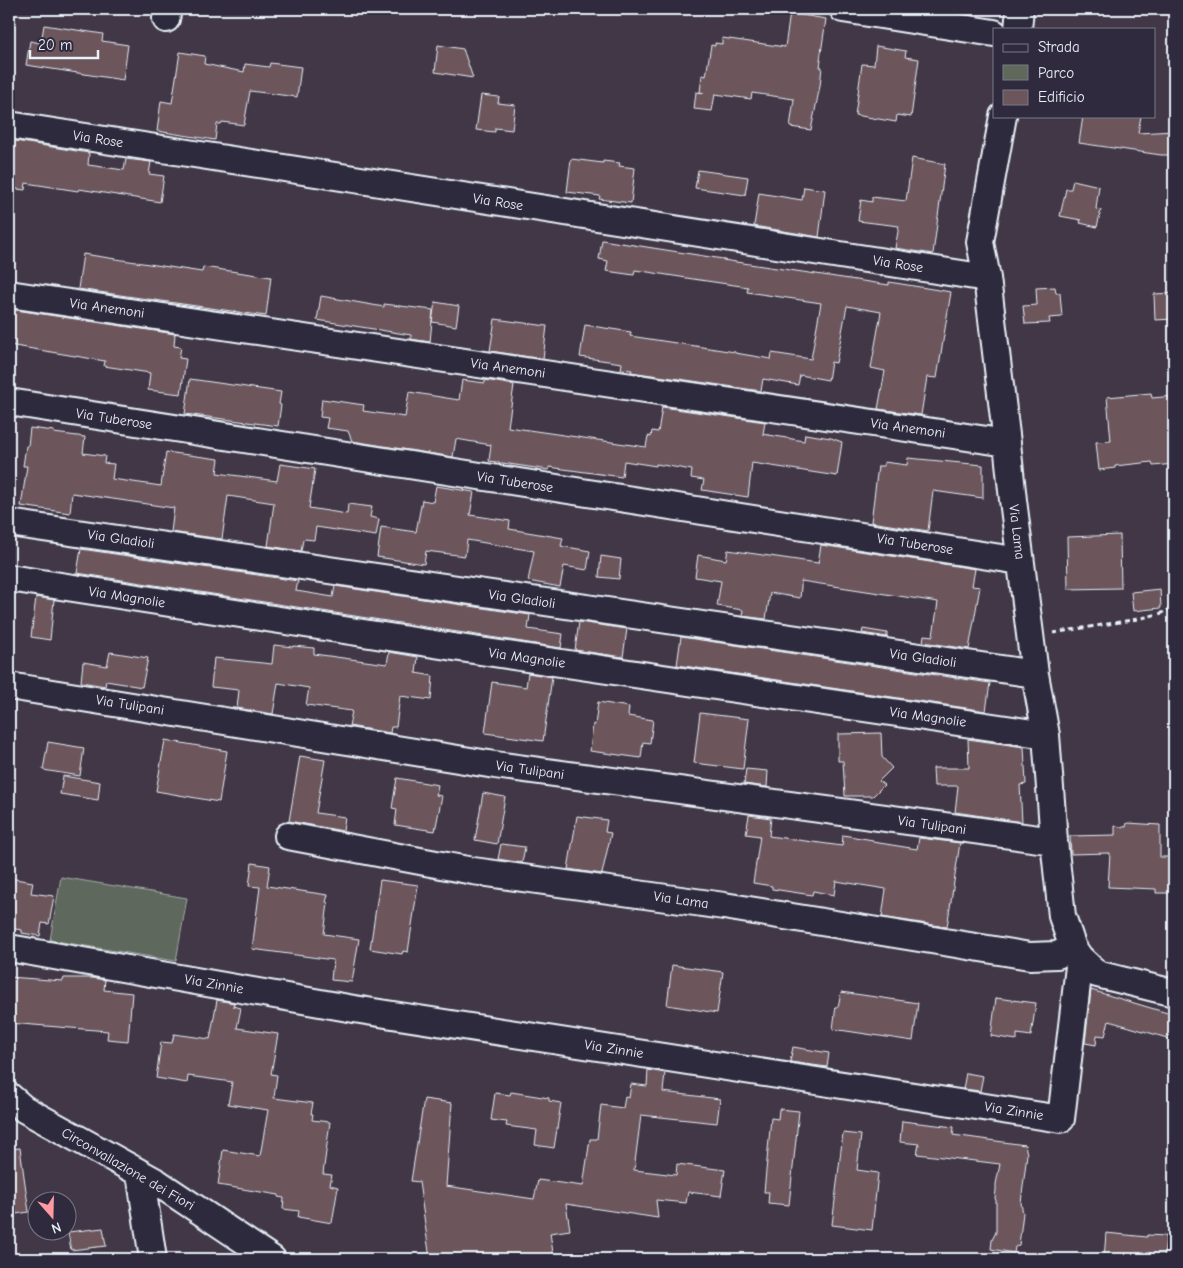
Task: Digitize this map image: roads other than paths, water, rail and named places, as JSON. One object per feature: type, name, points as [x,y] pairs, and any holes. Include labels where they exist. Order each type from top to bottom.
[{"type":"street","points":[[844,9],[993,33]]},
{"type":"street","points":[[1018,28],[1020,9]]},
{"type":"street","name":"Via Lama","points":[[1003,118],[980,242],[987,278],[1012,500],[1030,637],[1046,735],[1062,916],[1076,953],[1097,974],[1174,993]]},
{"type":"street","name":"Via Rose","points":[[9,126],[987,278]]},
{"type":"street","name":"Via Anemoni","points":[[9,294],[1007,443]]},
{"type":"street","name":"Via Tuberose","points":[[9,402],[1020,561]]},
{"type":"street","name":"Via Gladioli","points":[[9,523],[1035,674]]},
{"type":"street","name":"Via Magnolie","points":[[9,578],[460,648],[1046,735]]},
{"type":"street","name":"Via Tulipani","points":[[9,686],[496,765],[1054,841]]},
{"type":"street","name":"Via Lama","points":[[288,836],[473,870],[724,906],[1030,956],[1076,953]]},
{"type":"street","name":"Via Zinnie","points":[[9,948],[354,1008],[1061,1119],[1076,953]]},
{"type":"street","name":"Circonvallazione dei Fiori","points":[[14,1108],[158,1183],[272,1259]]},
{"type":"street","points":[[140,1173],[153,1259]]}]
